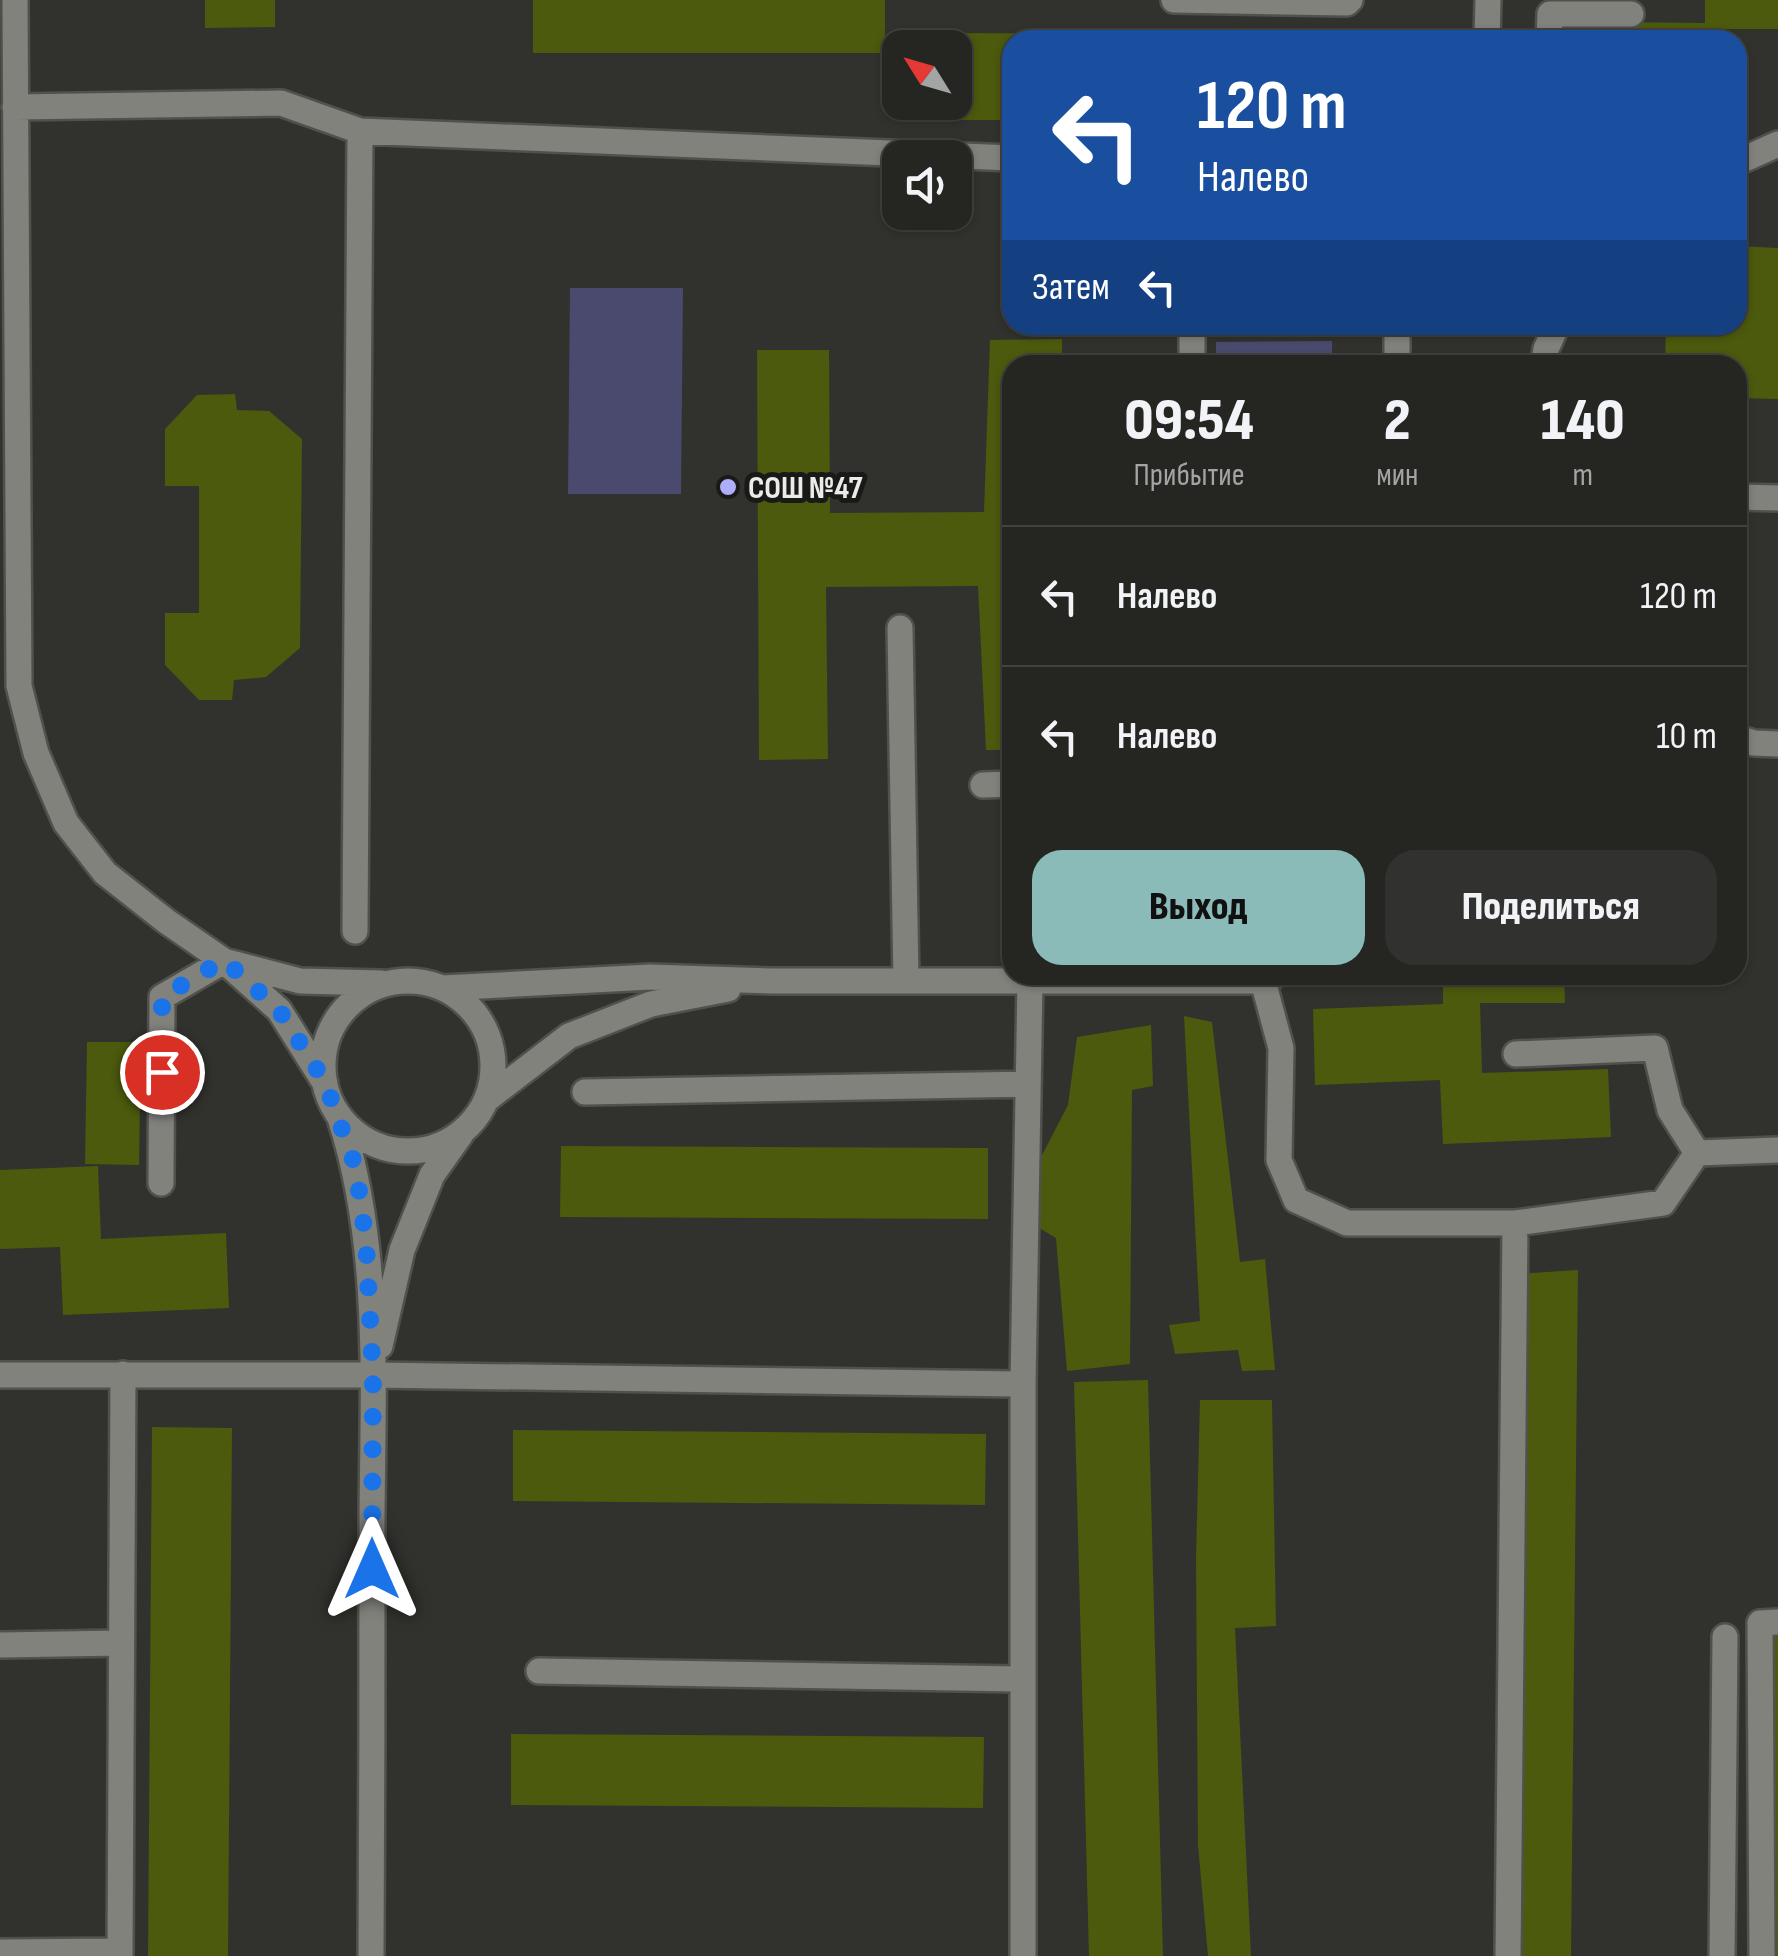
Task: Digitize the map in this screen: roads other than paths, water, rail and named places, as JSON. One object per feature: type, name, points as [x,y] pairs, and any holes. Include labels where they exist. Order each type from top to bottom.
[{"type":"street","points":[[15,0],[8,286],[18,686],[36,753],[66,823],[105,873],[166,922],[224,960],[279,1010],[325,1082],[356,1168],[366,1242],[373,1375],[371,1956]]},
{"type":"street","points":[[1174,0],[1350,0]]},
{"type":"street","points":[[1487,30],[1488,0]]},
{"type":"street","points":[[1549,30],[1550,14],[1631,14]]},
{"type":"street","points":[[15,107],[281,103],[360,132],[1002,158]]},
{"type":"street","points":[[355,931],[360,132]]},
{"type":"street","points":[[1747,158],[1778,144]]},
{"type":"street","points":[[1747,498],[1778,498]]},
{"type":"street","points":[[900,628],[906,981]]},
{"type":"street","points":[[1747,739],[1778,744]]},
{"type":"street","points":[[983,785],[1002,784]]},
{"type":"street","points":[[160,1183],[162,997],[224,960],[300,981],[354,985],[420,981],[443,988],[465,1002],[482,1022],[491,1047],[493,1073],[487,1099]]},
{"type":"street","points":[[443,988],[650,977],[1002,981]]},
{"type":"street","points":[[373,1375],[402,1250],[432,1175],[487,1099],[569,1036],[652,1004],[772,981]]},
{"type":"street","points":[[325,1082],[324,1054],[332,1026],[351,1003],[391,982]]},
{"type":"street","points":[[1022,1956],[1023,1384],[1030,985]]},
{"type":"street","points":[[1270,985],[1282,1048],[1279,1160],[1296,1200],[1347,1222],[1515,1223],[1663,1203],[1697,1153]]},
{"type":"street","points":[[1516,1054],[1656,1048],[1670,1110],[1697,1153]]},
{"type":"street","points":[[585,1092],[1028,1084]]},
{"type":"street","points":[[340,1118],[374,1143],[413,1151],[440,1145],[464,1130]]},
{"type":"street","points":[[1697,1153],[1778,1150]]},
{"type":"street","points":[[1508,1956],[1515,1223]]},
{"type":"street","points":[[0,1374],[1023,1384]]},
{"type":"street","points":[[0,1952],[120,1954],[123,1374]]},
{"type":"street","points":[[1762,1956],[1760,1623],[1778,1622]]},
{"type":"street","points":[[1722,1956],[1726,1637]]},
{"type":"street","points":[[0,1645],[122,1643]]},
{"type":"street","points":[[539,1671],[1022,1678]]},
{"type":"place","name":"СОШ №47","points":[[728,487]]}]
